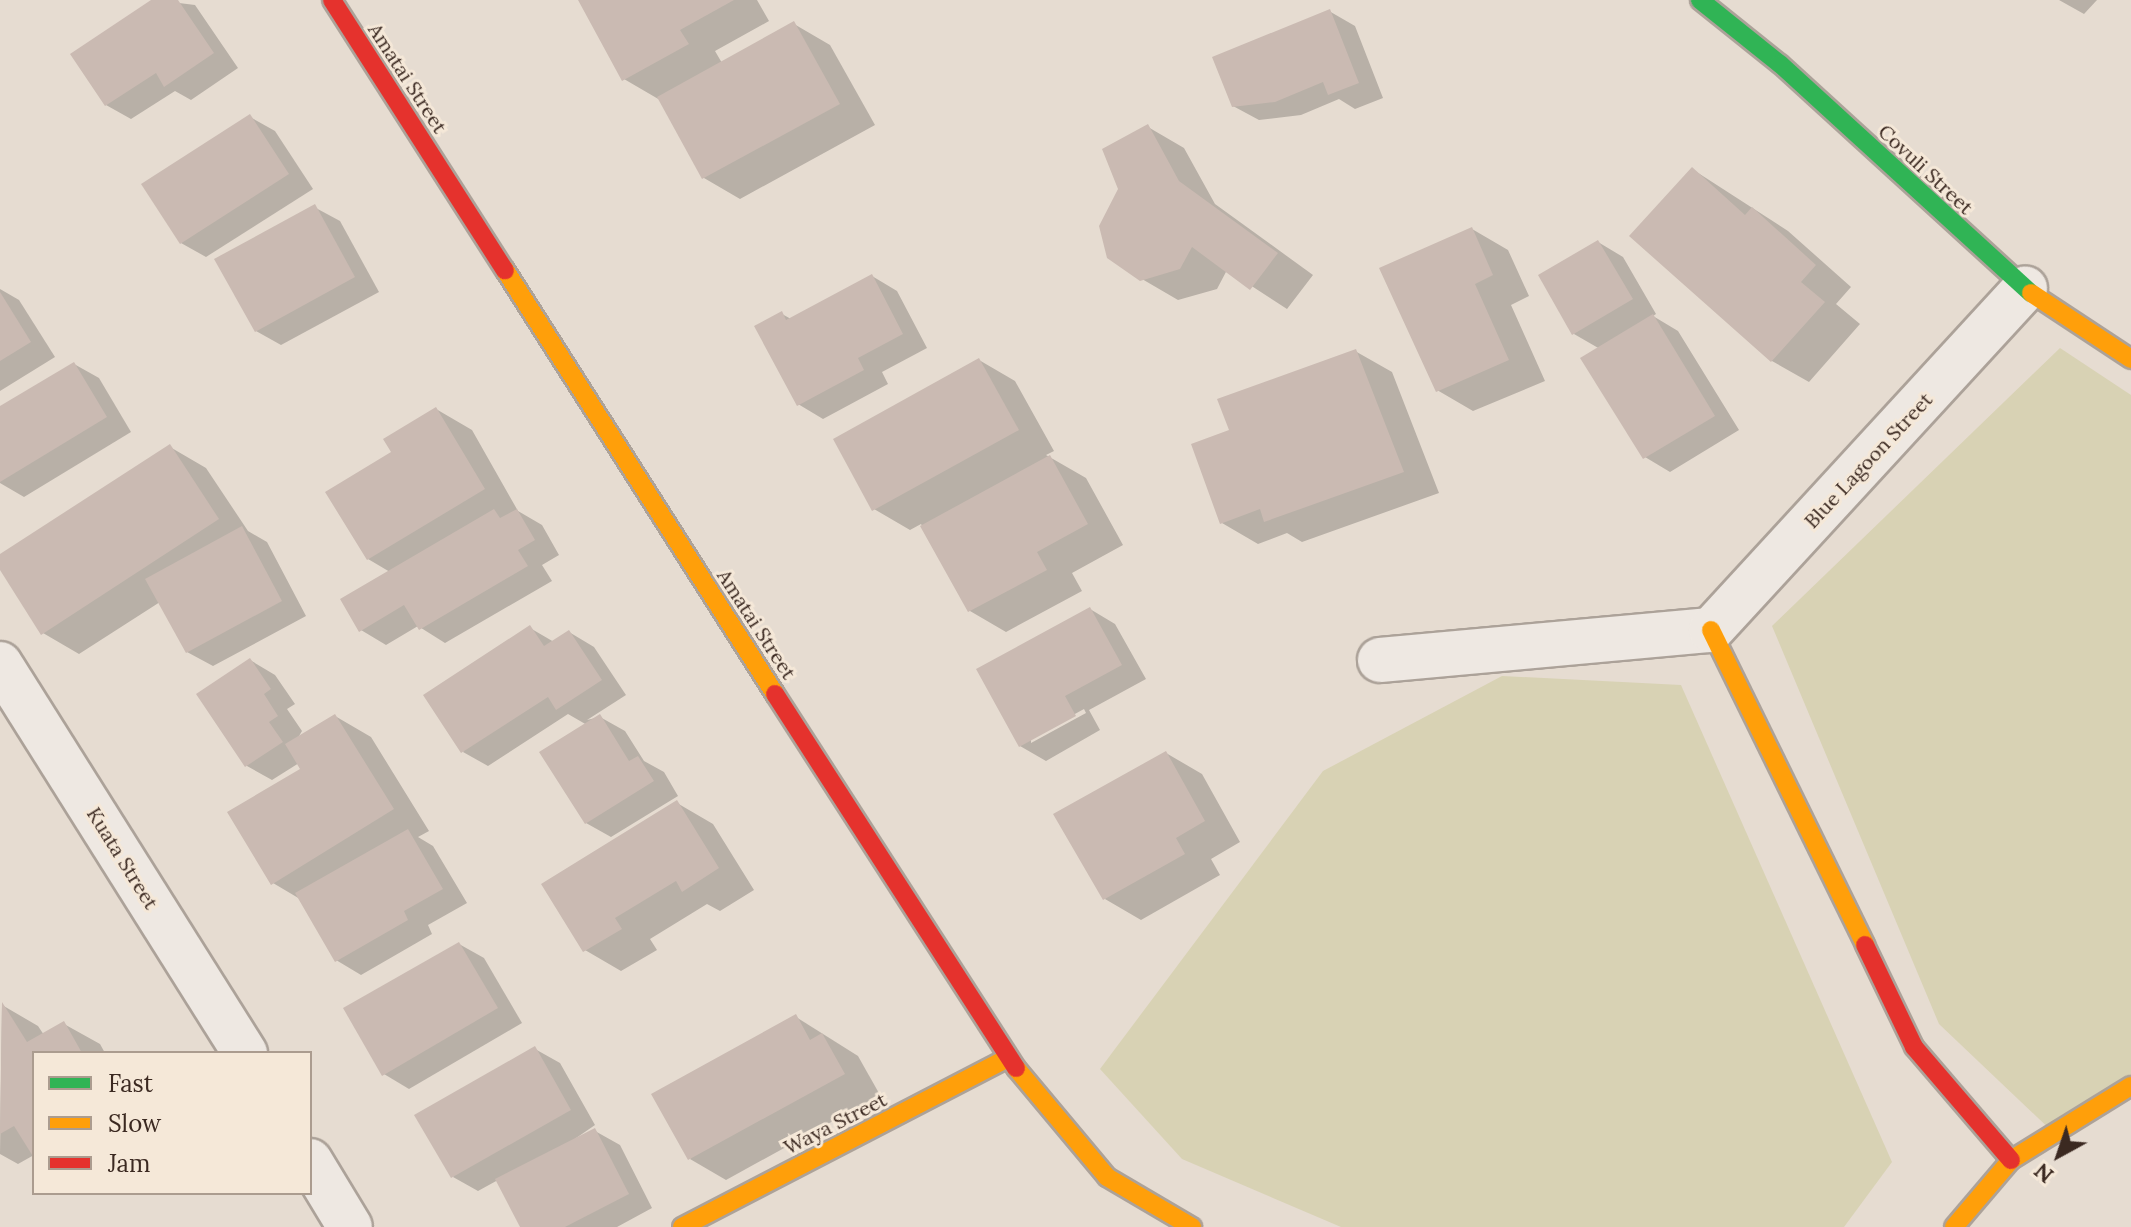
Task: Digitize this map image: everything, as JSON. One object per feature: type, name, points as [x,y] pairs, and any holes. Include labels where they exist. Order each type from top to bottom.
[{"type":"street","name":"Amatai Street","points":[[332,0],[1008,1058],[1107,1177],[1192,1227]]},
{"type":"street","name":"Covuli Street","points":[[1700,0],[1780,64],[2025,289],[2131,359]]},
{"type":"street","name":"Blue Lagoon Street","points":[[1711,630],[2025,289]]},
{"type":"street","points":[[1380,660],[1711,630],[1914,1047],[2011,1160]]},
{"type":"street","name":"Kuata Street","points":[[0,664],[244,1051]]},
{"type":"street","name":"Waya Street","points":[[682,1227],[1008,1058]]},
{"type":"street","points":[[1954,1227],[2011,1160],[2131,1086]]},
{"type":"street","points":[[312,1164],[350,1227]]},
{"type":"shaded area","points":[[2060,348],[2131,395],[2131,1098],[2056,1135],[1939,1024],[1772,626]]},
{"type":"shaded area","points":[[1502,676],[1681,685],[1892,1162],[1844,1227],[1341,1227],[1182,1159],[1100,1069],[1323,771]]},
{"type":"building","points":[[151,0],[178,0],[214,53],[164,87],[156,73],[105,106],[70,54]]},
{"type":"building","points":[[578,0],[734,0],[680,30],[689,44],[622,81]]},
{"type":"building","points":[[1330,9],[1359,83],[1328,95],[1323,82],[1275,102],[1232,107],[1212,57]]},
{"type":"building","points":[[794,21],[840,104],[702,179],[657,97]]},
{"type":"building","points":[[250,114],[289,174],[180,244],[141,184]]},
{"type":"building","points":[[1148,124],[1179,181],[1278,253],[1250,290],[1192,247],[1180,269],[1140,281],[1107,258],[1099,226],[1118,189],[1102,149]]},
{"type":"building","points":[[1692,167],[1745,215],[1752,207],[1816,265],[1801,282],[1825,302],[1771,362],[1629,236]]},
{"type":"building","points":[[315,204],[355,277],[255,332],[214,259]]},
{"type":"building","points":[[1472,227],[1493,275],[1475,284],[1509,360],[1436,392],[1379,268]]},
{"type":"building","points":[[1598,240],[1633,299],[1572,335],[1538,275]]},
{"type":"building","points":[[872,274],[903,334],[858,358],[864,370],[797,406],[754,326],[782,311],[786,320]]},
{"type":"building","points":[[0,292],[31,342],[0,361]]},
{"type":"building","points":[[1653,314],[1715,416],[1643,459],[1580,358]]},
{"type":"building","points":[[1356,349],[1404,472],[1264,522],[1260,509],[1220,524],[1191,444],[1229,430],[1217,399]]},
{"type":"building","points":[[979,358],[1019,430],[872,511],[833,439]]},
{"type":"building","points":[[74,362],[107,417],[0,482],[0,406]]},
{"type":"building","points":[[436,407],[485,489],[367,560],[325,492],[391,452],[383,439]]},
{"type":"building","points":[[170,444],[219,519],[41,635],[0,570],[0,554]]},
{"type":"building","points":[[1050,455],[1088,524],[1037,552],[1047,570],[968,612],[920,526]]},
{"type":"building","points":[[494,509],[500,518],[517,509],[535,540],[518,550],[528,566],[419,630],[404,605],[359,632],[340,599]]},
{"type":"building","points":[[242,526],[282,601],[186,653],[145,579]]},
{"type":"building","points":[[1090,607],[1122,665],[1065,696],[1076,716],[1019,747],[976,669]]},
{"type":"building","points":[[530,625],[544,646],[569,630],[602,680],[556,710],[548,697],[461,753],[423,695]]},
{"type":"building","points":[[250,658],[271,689],[264,694],[278,716],[269,722],[283,742],[245,767],[196,694]]},
{"type":"building","points":[[335,714],[394,809],[271,885],[227,812],[300,769],[285,744]]},
{"type":"building","points":[[600,714],[629,761],[638,756],[654,781],[585,824],[539,752]]},
{"type":"building","points":[[1166,751],[1205,821],[1176,838],[1185,854],[1103,900],[1053,814]]},
{"type":"building","points":[[677,800],[719,868],[682,892],[676,881],[615,918],[622,929],[583,952],[541,884]]},
{"type":"building","points":[[408,829],[443,889],[404,911],[408,920],[335,962],[295,893]]},
{"type":"building","points":[[459,942],[498,1008],[382,1076],[343,1008]]},
{"type":"building","points":[[2,1002],[27,1042],[64,1021],[81,1051],[32,1051],[32,1155],[14,1126],[0,1134]]},
{"type":"building","points":[[796,1014],[810,1040],[822,1033],[845,1074],[688,1160],[651,1094]]},
{"type":"building","points":[[535,1046],[571,1110],[451,1178],[414,1115]]},
{"type":"building","points":[[595,1128],[629,1194],[565,1227],[520,1227],[495,1179]]},
{"type":"traffic: fast","points":[[1700,0],[1780,64],[2031,293]]},
{"type":"traffic: slow","points":[[505,270],[775,694]]},
{"type":"traffic: slow","points":[[2031,293],[2131,359]]},
{"type":"traffic: slow","points":[[1711,630],[1865,945]]},
{"type":"traffic: slow","points":[[682,1227],[1008,1058]]},
{"type":"traffic: slow","points":[[1016,1068],[1107,1177],[1192,1227]]},
{"type":"traffic: slow","points":[[1954,1227],[2011,1160],[2131,1086]]},
{"type":"traffic: jam","points":[[332,0],[505,270]]},
{"type":"traffic: jam","points":[[775,694],[1016,1068]]},
{"type":"traffic: jam","points":[[1865,945],[1914,1047],[2011,1160]]}]
